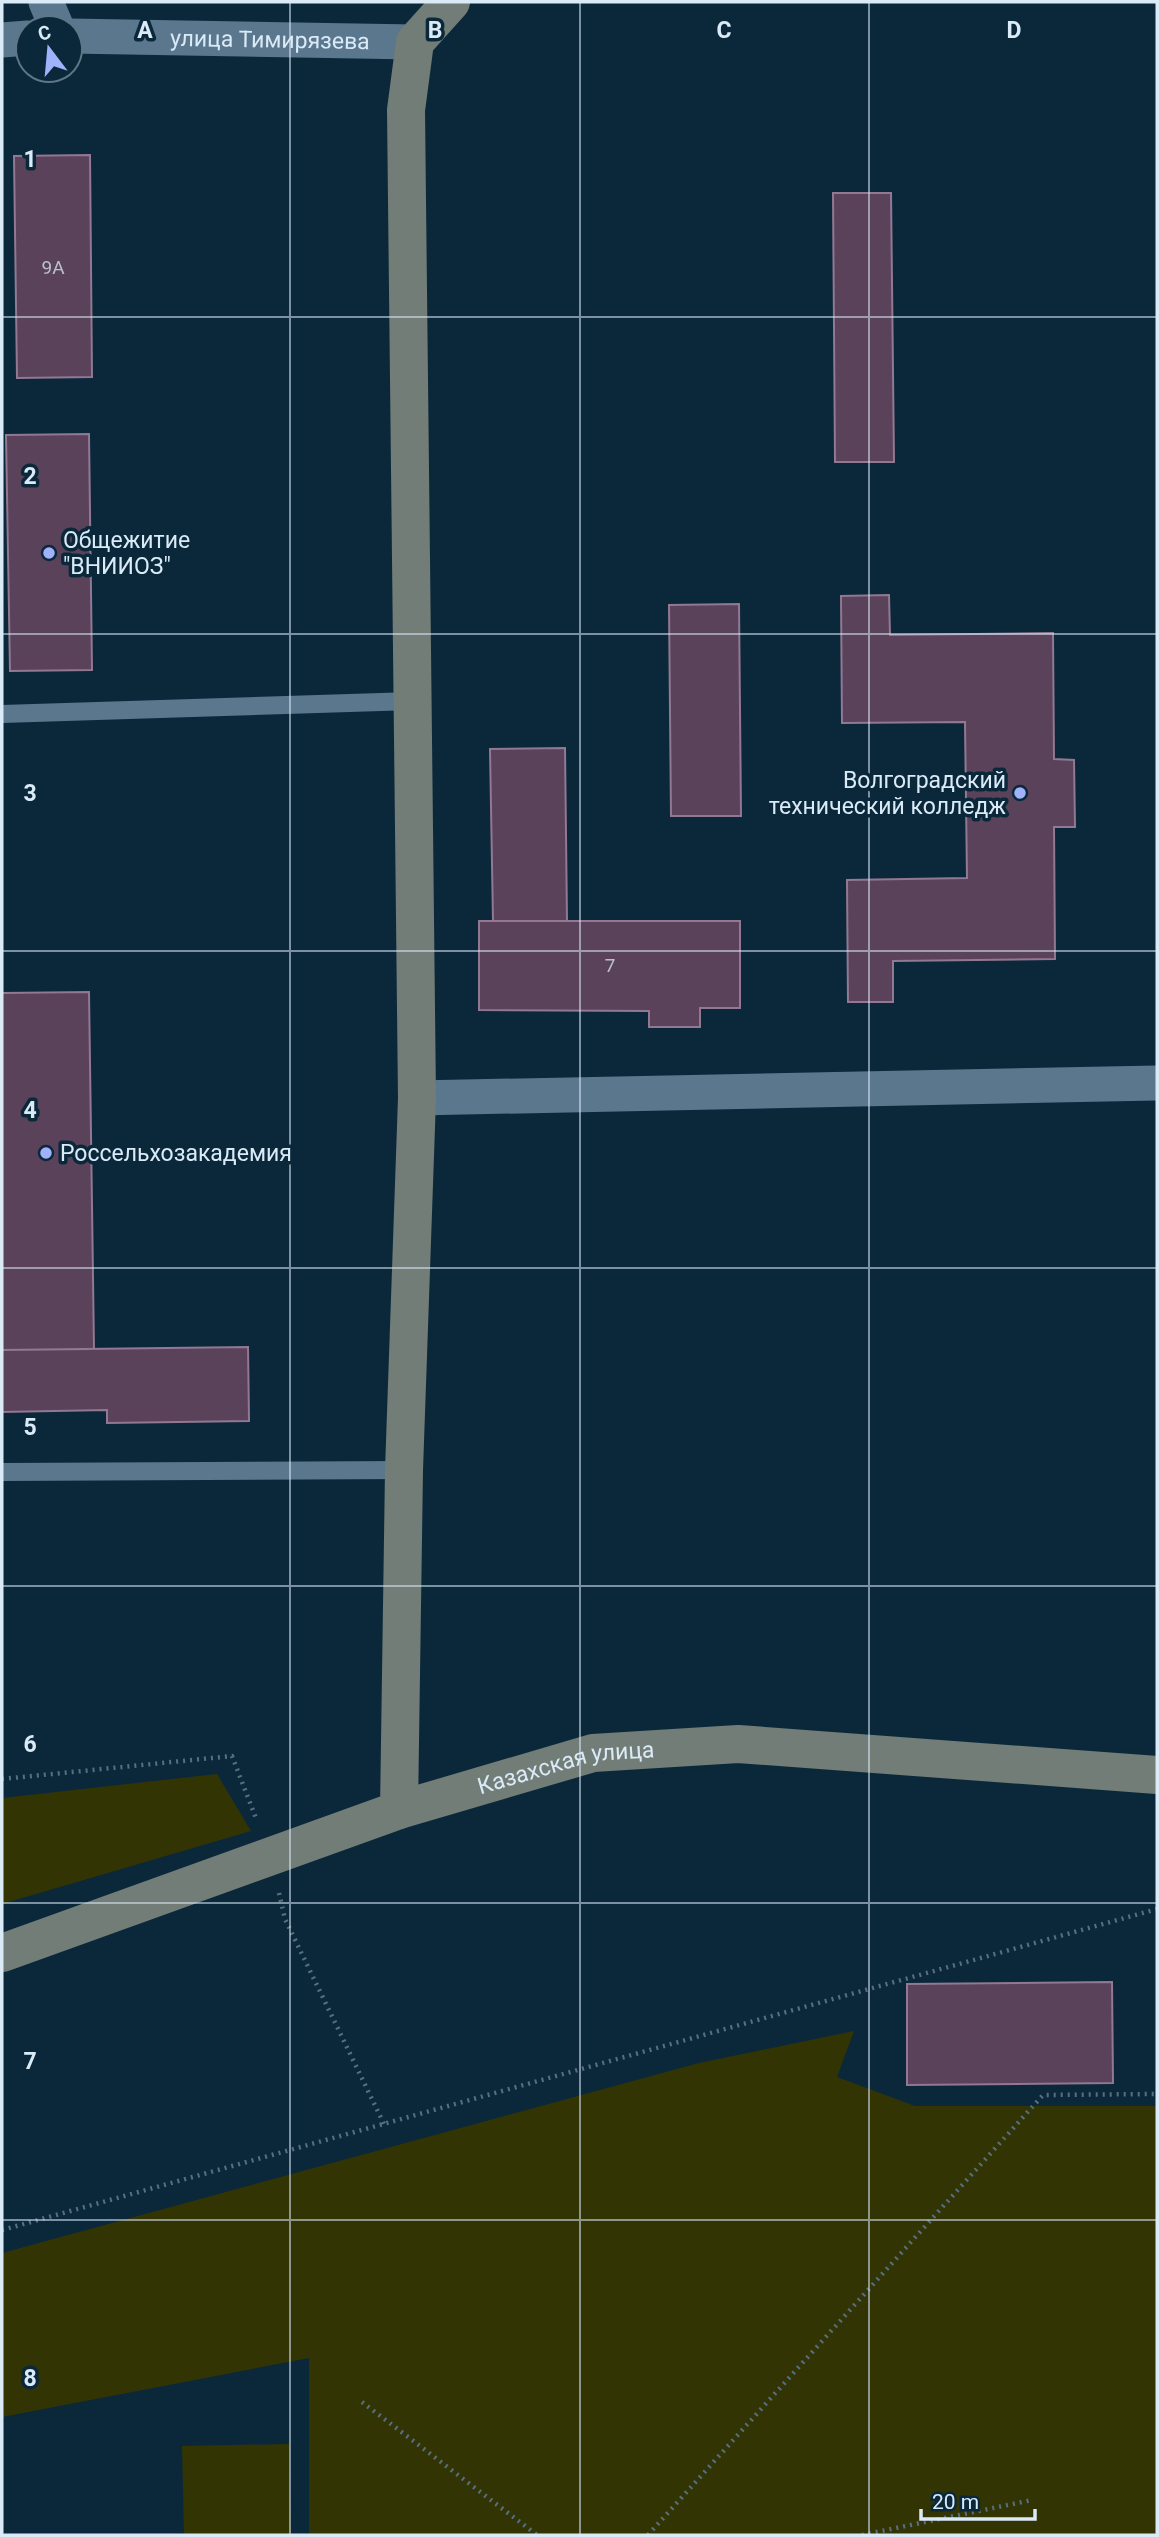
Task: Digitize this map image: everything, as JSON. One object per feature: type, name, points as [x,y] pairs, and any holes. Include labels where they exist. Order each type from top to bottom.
[{"type":"street","points":[[398,1810],[404,1470],[417,1098],[406,110],[415,42],[452,2]]},
{"type":"street","name":"улица Тимирязева","points":[[84,36],[415,42]]},
{"type":"street","points":[[417,1098],[1157,1083]]},
{"type":"street","name":"Казахская улица","points":[[2,1953],[398,1810],[593,1753],[738,1744],[1157,1775]]},
{"type":"lane","points":[[2,713],[413,701]]},
{"type":"lane","points":[[2,1472],[404,1470]]},
{"type":"path","points":[[2,1779],[232,1756],[271,1855],[285,1919],[384,2124]]},
{"type":"path","points":[[2,2230],[1157,1909]]},
{"type":"path","points":[[648,2535],[1043,2095],[1157,2094]]},
{"type":"path","points":[[362,2402],[537,2535]]},
{"type":"path","points":[[862,2535],[1032,2501]]},
{"type":"shaded area","points":[[217,1774],[251,1831],[2,1904],[2,1798]]},
{"type":"shaded area","points":[[854,2031],[837,2077],[915,2106],[1157,2106],[1157,2535],[309,2535],[309,2358],[2,2417],[2,2253],[699,2063]]},
{"type":"shaded area","points":[[289,2444],[291,2535],[184,2535],[182,2446]]},
{"type":"building","points":[[90,155],[92,377],[17,378],[14,156]]},
{"type":"building","points":[[833,193],[891,193],[894,462],[835,462]]},
{"type":"building","name":"Общежитие \"ВНИИОЗ\"","points":[[89,434],[92,670],[10,671],[6,435]]},
{"type":"building","name":"Волгоградский технический колледж","points":[[889,595],[890,635],[1053,633],[1054,759],[1074,760],[1075,827],[1054,827],[1055,959],[893,961],[893,1002],[848,1002],[847,880],[967,878],[965,722],[842,723],[841,596]]},
{"type":"building","points":[[739,604],[741,816],[671,816],[669,605]]},
{"type":"building","points":[[565,748],[567,921],[493,921],[490,749]]},
{"type":"building","points":[[479,921],[740,921],[740,1008],[700,1008],[700,1027],[649,1027],[649,1011],[479,1010]]},
{"type":"building","name":"Россельхозакадемия","points":[[89,992],[94,1349],[2,1350],[2,993]]},
{"type":"building","points":[[248,1347],[249,1421],[107,1423],[107,1410],[2,1412],[2,1350]]},
{"type":"building","points":[[1112,1982],[1113,2083],[907,2085],[907,1984]]},
{"type":"place","name":"Общежитие \"ВНИИОЗ\"","points":[[49,553]]},
{"type":"place","name":"Волгоградский технический колледж","points":[[1020,793]]},
{"type":"place","name":"Россельхозакадемия","points":[[46,1153]]}]
